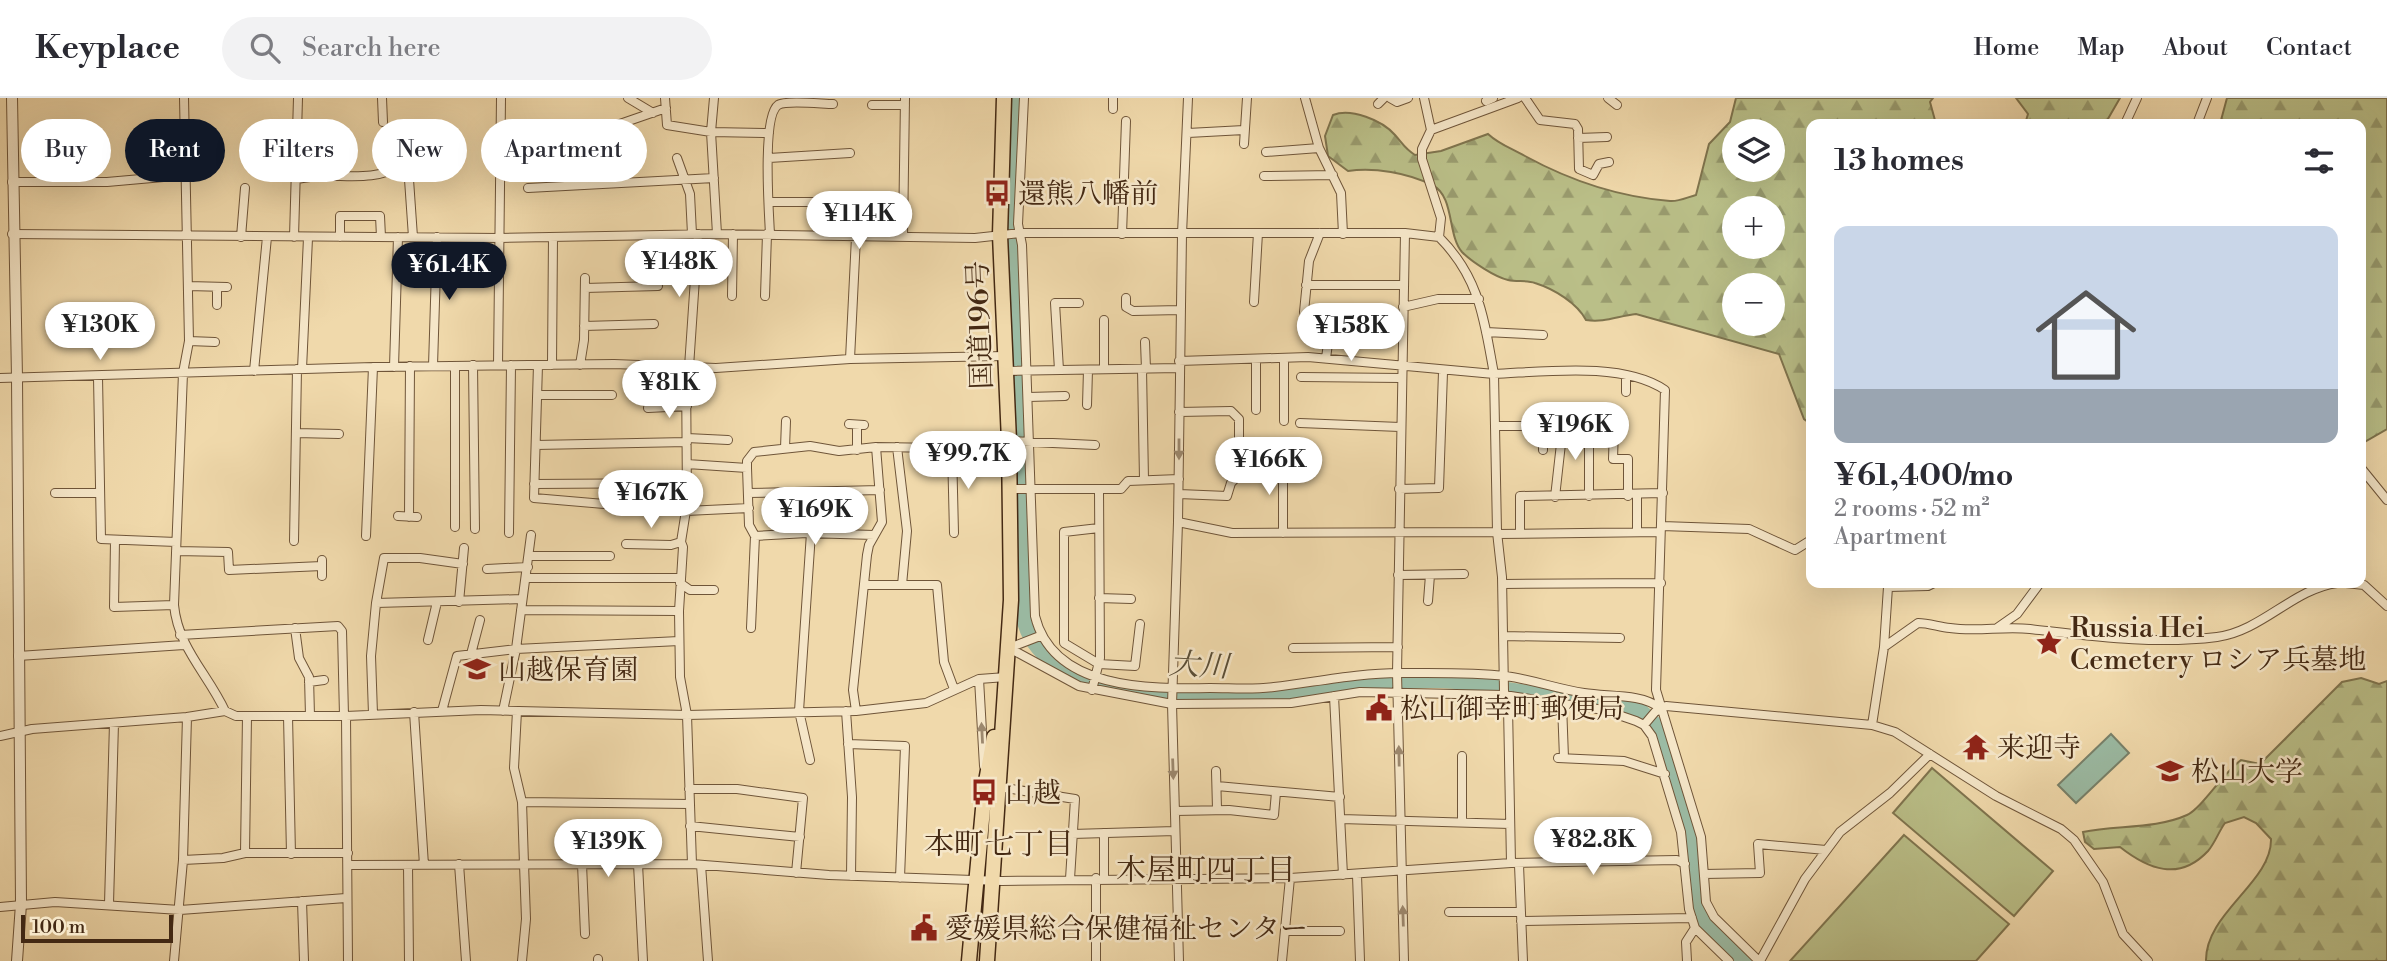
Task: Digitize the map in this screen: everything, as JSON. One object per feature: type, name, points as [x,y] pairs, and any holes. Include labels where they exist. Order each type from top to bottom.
[{"type":"highway","name":"国道196号","points":[[969,961],[975,880],[992,787],[1009,648],[1014,368],[1004,98]]},
{"type":"highway","name":"国道196号","points":[[987,961],[992,881],[992,787]]},
{"type":"street","points":[[12,98],[23,961]]},
{"type":"street","points":[[184,98],[185,119]]},
{"type":"street","points":[[298,98],[298,119]]},
{"type":"street","points":[[382,98],[383,119]]},
{"type":"street","points":[[498,365],[501,98]]},
{"type":"street","points":[[628,98],[653,113]]},
{"type":"street","points":[[665,98],[667,125],[711,132],[769,133]]},
{"type":"street","points":[[714,98],[711,132],[718,234]]},
{"type":"street","points":[[1024,98],[1011,234],[1014,368],[1028,397],[1027,441],[1038,637],[1062,661],[1094,683],[1172,703],[1239,706],[1291,703],[1397,689],[1504,693],[1604,710],[1646,724],[1665,774],[1681,832],[1695,928],[1728,961]]},
{"type":"street","points":[[1113,98],[1113,109]]},
{"type":"street","points":[[1179,961],[1172,690],[1179,494],[1182,234],[1188,98]]},
{"type":"street","points":[[1244,144],[1247,98]]},
{"type":"street","points":[[1305,98],[1319,148],[1341,193],[1343,233]]},
{"type":"street","points":[[1390,98],[1397,102],[1408,98]]},
{"type":"street","points":[[1424,98],[1431,131]]},
{"type":"street","points":[[1518,98],[1488,102],[1431,131],[1422,149],[1422,159],[1441,218],[1439,237],[1472,280],[1479,299],[1494,374],[1497,533],[1503,584],[1504,693],[1508,707],[1510,824],[1521,916],[1523,961]]},
{"type":"street","points":[[1525,98],[1540,120],[1575,124],[1579,169],[1593,175],[1599,164],[1609,162]]},
{"type":"street","points":[[1608,98],[1618,105]]},
{"type":"street","points":[[2127,119],[2137,98]]},
{"type":"street","points":[[2199,119],[2207,98]]},
{"type":"street","points":[[872,105],[905,101],[903,236]]},
{"type":"street","points":[[765,296],[769,133],[778,105],[833,104]]},
{"type":"street","points":[[639,119],[666,108]]},
{"type":"street","points":[[1122,234],[1126,121]]},
{"type":"street","points":[[1188,133],[1244,130]]},
{"type":"street","points":[[1578,138],[1607,137]]},
{"type":"street","points":[[1266,152],[1319,148]]},
{"type":"street","points":[[769,158],[850,153]]},
{"type":"street","points":[[677,158],[691,194],[695,234],[687,366],[686,511],[681,542],[680,677],[687,715],[690,826],[708,961]]},
{"type":"street","points":[[1264,176],[1333,175]]},
{"type":"street","points":[[528,188],[714,178]]},
{"type":"street","points":[[12,182],[125,180]]},
{"type":"street","points":[[186,182],[189,341],[183,373],[174,605],[184,645],[225,712]]},
{"type":"street","points":[[294,237],[298,182]]},
{"type":"street","points":[[409,182],[413,237]]},
{"type":"street","points":[[241,237],[244,188]]},
{"type":"street","points":[[769,202],[824,202]]},
{"type":"street","points":[[340,237],[340,216],[380,216],[381,237]]},
{"type":"street","points":[[1243,292],[1254,297],[1258,233]]},
{"type":"street","points":[[1303,233],[1312,252]]},
{"type":"street","points":[[1320,233],[1312,252],[1304,312],[1327,311],[1332,315],[1326,358]]},
{"type":"street","points":[[0,234],[500,238],[695,234],[856,237],[1405,233],[1439,237]]},
{"type":"street","points":[[1404,961],[1397,674],[1405,233]]},
{"type":"street","points":[[732,296],[733,234]]},
{"type":"street","points":[[254,371],[267,237]]},
{"type":"street","points":[[394,366],[398,237]]},
{"type":"street","points":[[433,366],[437,237]]},
{"type":"street","points":[[552,365],[553,237]]},
{"type":"street","points":[[850,359],[856,237]]},
{"type":"street","points":[[294,541],[299,369],[309,238]]},
{"type":"street","points":[[580,365],[585,278]]},
{"type":"street","points":[[1306,285],[1404,285]]},
{"type":"street","points":[[188,286],[228,287]]},
{"type":"street","points":[[217,286],[217,305]]},
{"type":"street","points":[[585,288],[658,286]]},
{"type":"street","points":[[1126,298],[1126,307],[1133,311],[1180,310]]},
{"type":"street","points":[[1403,307],[1438,299],[1479,299]]},
{"type":"street","points":[[1059,370],[1055,303],[1079,303]]},
{"type":"street","points":[[1104,320],[1104,369]]},
{"type":"street","points":[[584,326],[654,324]]},
{"type":"street","points":[[1486,332],[1543,335]]},
{"type":"street","points":[[189,341],[215,342]]},
{"type":"street","points":[[1144,480],[1145,342]]},
{"type":"street","points":[[0,378],[394,366],[758,366],[850,359],[1088,370],[1144,369],[1284,358],[1326,358],[1443,372],[1494,374],[1574,370],[1626,376],[1649,381],[1665,390],[1656,690],[1658,710],[1701,837],[1706,902],[1714,917],[1760,961],[1791,903],[1826,850],[1850,821],[1890,793],[1930,754]]},
{"type":"street","points":[[1284,358],[1284,421]]},
{"type":"street","points":[[1256,360],[1256,411]]},
{"type":"street","points":[[472,365],[475,529]]},
{"type":"street","points":[[509,533],[511,365]]},
{"type":"street","points":[[538,365],[534,498],[686,511],[749,508]]},
{"type":"street","points":[[398,516],[413,517],[410,366]]},
{"type":"street","points":[[455,366],[455,527]]},
{"type":"street","points":[[366,536],[373,367]]},
{"type":"street","points":[[1087,405],[1088,370]]},
{"type":"street","points":[[1399,489],[1439,488],[1443,372]]},
{"type":"street","points":[[1626,376],[1626,392]]},
{"type":"street","points":[[98,377],[101,539],[228,552],[229,570],[322,567]]},
{"type":"street","points":[[1301,377],[1401,378]]},
{"type":"street","points":[[537,395],[612,396]]},
{"type":"street","points":[[1028,397],[1065,396]]},
{"type":"street","points":[[648,408],[687,406]]},
{"type":"street","points":[[1179,412],[1231,411],[1239,419],[1239,469],[1227,496],[1179,494]]},
{"type":"street","points":[[785,448],[786,421]]},
{"type":"street","points":[[1300,423],[1400,428]]},
{"type":"street","points":[[856,450],[857,424]]},
{"type":"street","points":[[1495,426],[1540,426],[1544,450]]},
{"type":"street","points":[[1555,497],[1563,426],[1614,428],[1613,459],[1628,459],[1637,532]]},
{"type":"street","points":[[1589,427],[1589,496]]},
{"type":"street","points":[[296,433],[339,434]]},
{"type":"street","points":[[1543,439],[1561,439]]},
{"type":"street","points":[[536,446],[728,440]]},
{"type":"street","points":[[751,628],[755,536],[749,526],[747,468],[750,457],[759,449],[952,449],[1027,441],[1095,446]]},
{"type":"street","points":[[856,711],[852,698],[869,545],[882,522],[876,447]]},
{"type":"street","points":[[897,447],[908,531],[902,585]]},
{"type":"street","points":[[952,449],[954,533]]},
{"type":"street","points":[[1283,460],[1279,480],[1283,533]]},
{"type":"street","points":[[687,464],[747,468]]},
{"type":"street","points":[[2366,474],[2387,500]]},
{"type":"street","points":[[1013,488],[1121,489],[1128,481],[1179,479]]},
{"type":"street","points":[[534,484],[686,483]]},
{"type":"street","points":[[1094,683],[1099,664],[1099,489]]},
{"type":"street","points":[[748,493],[880,490]]},
{"type":"street","points":[[55,494],[100,493]]},
{"type":"street","points":[[1520,534],[1520,496],[1663,493]]},
{"type":"street","points":[[1178,522],[1232,533],[1520,534],[1749,529],[1795,550],[1806,543]]},
{"type":"street","points":[[1099,528],[1064,532],[1063,643],[1099,664],[1135,666],[1140,624]]},
{"type":"street","points":[[755,536],[811,533],[873,535]]},
{"type":"street","points":[[810,760],[799,711],[811,533]]},
{"type":"street","points":[[503,711],[516,649],[531,535]]},
{"type":"street","points":[[115,540],[114,607],[174,605]]},
{"type":"street","points":[[626,544],[671,545],[681,542]]},
{"type":"street","points":[[459,602],[464,548]]},
{"type":"street","points":[[530,556],[610,556]]},
{"type":"street","points":[[373,714],[371,656],[384,558],[419,558],[463,564]]},
{"type":"street","points":[[487,569],[528,567]]},
{"type":"street","points":[[1398,575],[1464,574]]},
{"type":"street","points":[[1428,601],[1430,575]]},
{"type":"street","points":[[526,578],[680,580],[690,590],[714,590]]},
{"type":"street","points":[[1503,584],[1661,583]]},
{"type":"street","points":[[864,584],[937,585],[944,662],[954,689]]},
{"type":"street","points":[[2366,587],[2387,606]]},
{"type":"street","points":[[1872,725],[1884,647],[1887,588]]},
{"type":"street","points":[[1997,628],[2017,614],[2036,588]]},
{"type":"street","points":[[1884,647],[1918,623],[1950,628],[1997,628],[2164,640],[2216,637],[2257,624],[2318,588]]},
{"type":"street","points":[[1100,598],[1131,599]]},
{"type":"street","points":[[376,603],[522,599]]},
{"type":"street","points":[[428,640],[437,602]]},
{"type":"street","points":[[521,610],[679,611]]},
{"type":"street","points":[[471,654],[480,620]]},
{"type":"street","points":[[295,628],[299,659],[309,681],[310,716]]},
{"type":"street","points":[[180,635],[341,628],[349,865],[346,872],[348,961]]},
{"type":"street","points":[[1503,636],[1620,638]]},
{"type":"street","points":[[1009,648],[1038,637]]},
{"type":"street","points":[[442,711],[457,656],[516,649],[679,641]]},
{"type":"street","points":[[18,656],[184,645]]},
{"type":"street","points":[[1293,648],[1398,647]]},
{"type":"street","points":[[1009,648],[1068,681],[1124,683],[1172,690],[1272,688],[1339,677],[1397,674],[1504,677],[1612,698],[1649,700],[1658,710],[1872,725],[1895,732],[1996,796],[2062,830],[2074,840],[2103,882],[2123,934],[2148,961]]},
{"type":"street","points":[[1304,648],[1304,659]]},
{"type":"street","points":[[0,736],[33,729],[225,712],[247,716],[345,716],[442,711],[687,715],[856,711],[926,703],[979,680],[1006,677]]},
{"type":"street","points":[[309,681],[324,680]]},
{"type":"street","points":[[979,680],[992,787],[1075,799],[1070,879]]},
{"type":"street","points":[[1334,696],[1343,875]]},
{"type":"street","points":[[1562,704],[1561,758],[1624,761],[1665,774]]},
{"type":"street","points":[[1646,724],[1658,710]]},
{"type":"street","points":[[517,711],[514,768],[522,802],[522,961]]},
{"type":"street","points":[[846,711],[851,876]]},
{"type":"street","points":[[414,712],[424,864]]},
{"type":"street","points":[[245,853],[247,716]]},
{"type":"street","points":[[288,716],[291,854]]},
{"type":"street","points":[[174,961],[183,860],[187,717]]},
{"type":"street","points":[[109,904],[114,723]]},
{"type":"street","points":[[848,744],[905,746],[900,878]]},
{"type":"street","points":[[1462,756],[1462,822]]},
{"type":"street","points":[[1216,771],[1217,810]]},
{"type":"street","points":[[1217,786],[1340,797]]},
{"type":"street","points":[[689,789],[737,789],[803,798],[796,873]]},
{"type":"street","points":[[1175,811],[1217,810],[1274,815],[1276,792]]},
{"type":"street","points":[[522,802],[690,804]]},
{"type":"street","points":[[1341,819],[1510,824]]},
{"type":"street","points":[[690,826],[800,837]]},
{"type":"street","points":[[1072,834],[1175,831]]},
{"type":"street","points":[[1096,961],[1104,833]]},
{"type":"street","points":[[1704,874],[1760,873],[1758,844],[1826,850]]},
{"type":"street","points":[[183,860],[223,858],[245,853],[348,853]]},
{"type":"street","points":[[349,865],[696,865],[851,876],[992,881],[1290,878],[1515,864],[1677,860],[1685,864]]},
{"type":"street","points":[[408,864],[409,961]]},
{"type":"street","points":[[459,864],[466,961]]},
{"type":"street","points":[[582,864],[585,934]]},
{"type":"street","points":[[638,864],[643,961]]},
{"type":"street","points":[[1357,875],[1360,961]]},
{"type":"street","points":[[1282,961],[1290,878]]},
{"type":"street","points":[[0,907],[21,909],[36,901],[180,910],[346,898]]},
{"type":"street","points":[[302,901],[304,961]]},
{"type":"street","points":[[17,961],[21,909]]},
{"type":"street","points":[[1449,912],[1521,916],[1692,918]]},
{"type":"street","points":[[1687,961],[1686,943],[1695,928]]},
{"type":"street","points":[[1286,931],[1340,931]]},
{"type":"green space","points":[[1736,98],[1933,98],[1930,102],[1935,119],[1806,119],[1806,420],[1779,354],[1636,314],[1605,320],[1586,320],[1571,302],[1557,293],[1532,282],[1503,278],[1466,256],[1457,245],[1444,198],[1432,185],[1391,172],[1348,171],[1328,156],[1325,136],[1333,115],[1340,113],[1357,114],[1382,125],[1415,155],[1441,151],[1488,134],[1542,165],[1613,191],[1673,201],[1696,195],[1709,144],[1722,130],[1722,182],[1785,182],[1785,119],[1731,119]]},
{"type":"green space","points":[[2016,98],[2120,98],[2108,119],[2026,119],[2028,114]]},
{"type":"green space","points":[[2227,98],[2387,98],[2387,429],[2366,441],[2366,119],[2221,119]]},
{"type":"green space","points":[[2361,678],[2379,684],[2387,681],[2387,961],[2206,961],[2216,928],[2251,884],[2268,855],[2271,839],[2256,823],[2244,817],[2225,823],[2208,851],[2186,867],[2175,869],[2153,866],[2120,847],[2094,849],[2085,842],[2083,832],[2162,823],[2187,815],[2241,760],[2260,764],[2342,682]]},
{"type":"green space","points":[[1932,768],[2053,871],[2014,916],[1893,813]]},
{"type":"green space","points":[[1904,835],[2009,924],[1976,961],[1790,961]]},
{"type":"shaded area","points":[[2111,734],[2129,753],[2076,803],[2058,785]]},
{"type":"waterway","name":"大川","points":[[1017,98],[1011,224],[1024,610],[1034,640],[1057,663],[1088,678],[1125,689],[1166,695],[1241,697],[1387,681],[1433,679],[1463,681],[1513,692],[1639,711],[1655,726],[1690,837],[1696,907],[1707,924],[1743,961]]},
{"type":"place","name":"還熊八幡前","points":[[997,193]]},
{"type":"place","name":"Russia Hei Cemetery ロシア兵墓地","points":[[2049,643]]},
{"type":"place","name":"山越保育園","points":[[477,669]]},
{"type":"place","name":"松山御幸町郵便局","points":[[1379,708]]},
{"type":"place","name":"来迎寺","points":[[1976,747]]},
{"type":"place","name":"松山大学","points":[[2170,771]]},
{"type":"place","name":"山越","points":[[984,792]]},
{"type":"place","name":"愛媛県総合保健福祉センター","points":[[924,928]]},
{"type":"district","name":"本町七丁目","points":[[999,844]]},
{"type":"district","name":"木屋町四丁目","points":[[1206,870]]}]
